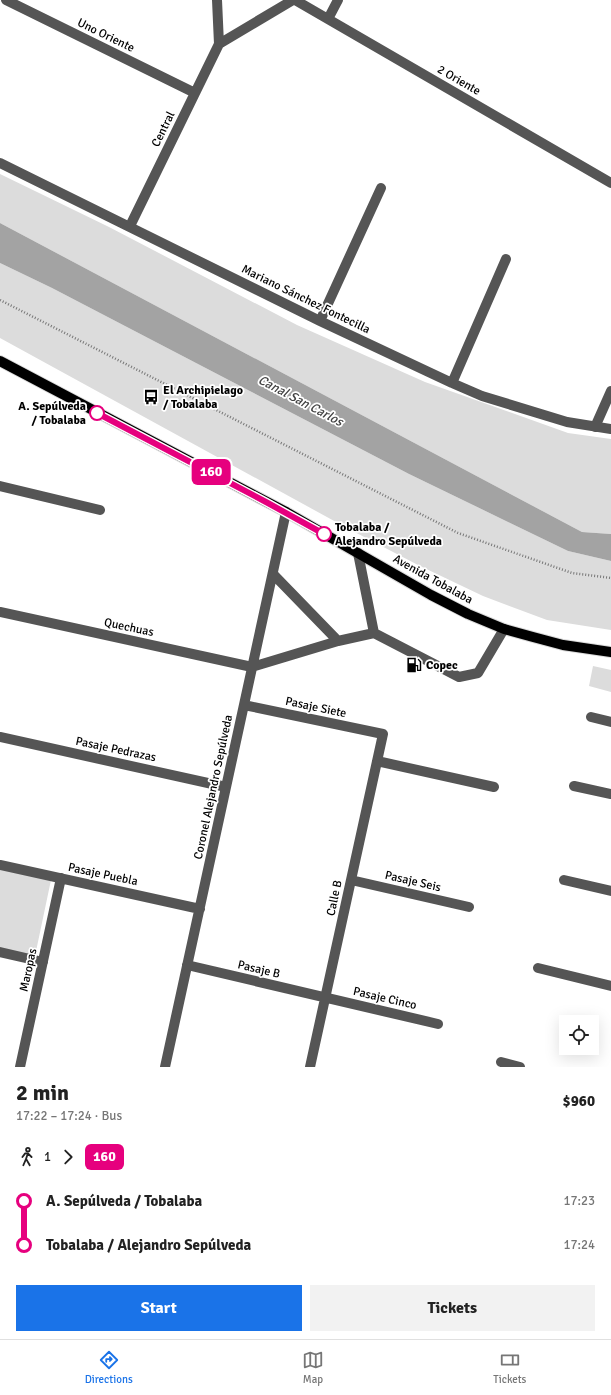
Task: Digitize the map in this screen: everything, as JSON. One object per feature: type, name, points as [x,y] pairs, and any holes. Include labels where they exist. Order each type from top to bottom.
[{"type":"main road","name":"Avenida Tobalaba","points":[[0,361],[286,512],[468,614],[504,628],[563,645],[611,652]]},
{"type":"street","name":"Uno Oriente","points":[[6,0],[195,94]]},
{"type":"street","name":"Central","points":[[130,226],[219,44],[217,0]]},
{"type":"street","points":[[219,44],[294,0]]},
{"type":"street","name":"2 Oriente","points":[[294,0],[611,183]]},
{"type":"street","points":[[328,19],[338,0]]},
{"type":"street","name":"Mariano Sánchez Fontecilla","points":[[0,163],[320,321],[452,383],[482,396],[567,422],[611,429]]},
{"type":"street","points":[[320,321],[381,188]]},
{"type":"street","points":[[452,383],[506,259]]},
{"type":"street","points":[[595,427],[611,391]]},
{"type":"street","points":[[0,486],[100,510]]},
{"type":"street","name":"Coronel Alejandro Sepúlveda","points":[[165,1067],[286,512]]},
{"type":"street","points":[[358,553],[374,633]]},
{"type":"street","points":[[273,574],[338,641]]},
{"type":"street","name":"Quechuas","points":[[0,612],[252,667]]},
{"type":"street","points":[[252,667],[338,641],[374,633],[459,677],[478,673],[504,628]]},
{"type":"street","name":"Pasaje Siete","points":[[244,705],[383,734]]},
{"type":"street","points":[[591,717],[611,722]]},
{"type":"street","name":"Calle B","points":[[310,1067],[383,734]]},
{"type":"street","name":"Pasaje Pedrazas","points":[[0,737],[226,787]]},
{"type":"street","points":[[377,761],[494,787]]},
{"type":"street","points":[[574,786],[611,794]]},
{"type":"street","name":"Pasaje Puebla","points":[[0,865],[200,909]]},
{"type":"street","name":"Maropas","points":[[20,1067],[61,878]]},
{"type":"street","name":"Pasaje Seis","points":[[351,880],[469,907]]},
{"type":"street","points":[[564,880],[611,891]]},
{"type":"street","points":[[0,952],[43,962]]},
{"type":"street","name":"Pasaje B","points":[[187,965],[325,998]]},
{"type":"street","points":[[538,968],[611,986]]},
{"type":"street","name":"Pasaje Cinco","points":[[325,998],[438,1024]]},
{"type":"street","points":[[501,1062],[520,1067]]},
{"type":"path","points":[[0,300],[458,533],[572,573],[611,578]]},
{"type":"shaded area","points":[[0,174],[109,227],[297,325],[425,382],[568,433],[611,439],[611,534],[582,532],[0,223]]},
{"type":"shaded area","points":[[0,263],[52,288],[409,474],[568,551],[611,561],[611,630],[547,620],[483,596],[418,565],[347,528],[0,338]]},
{"type":"shaded area","points":[[593,666],[611,670],[611,692],[589,686]]},
{"type":"shaded area","points":[[0,869],[51,880],[35,956],[0,948]]},
{"type":"water","name":"Canal San Carlos","points":[[0,223],[582,532],[611,534],[611,561],[568,551],[409,474],[52,288],[0,263]]},
{"type":"bus line","name":"160","points":[[97,413],[286,512],[324,534]]},
{"type":"place","name":"El Archipielago / Tobalaba","points":[[151,397]]},
{"type":"place","name":"A. Sepúlveda / Tobalaba","points":[[97,413]]},
{"type":"place","name":"Tobalaba / Alejandro Sepúlveda","points":[[324,534]]},
{"type":"place","name":"Copec","points":[[414,665]]}]
